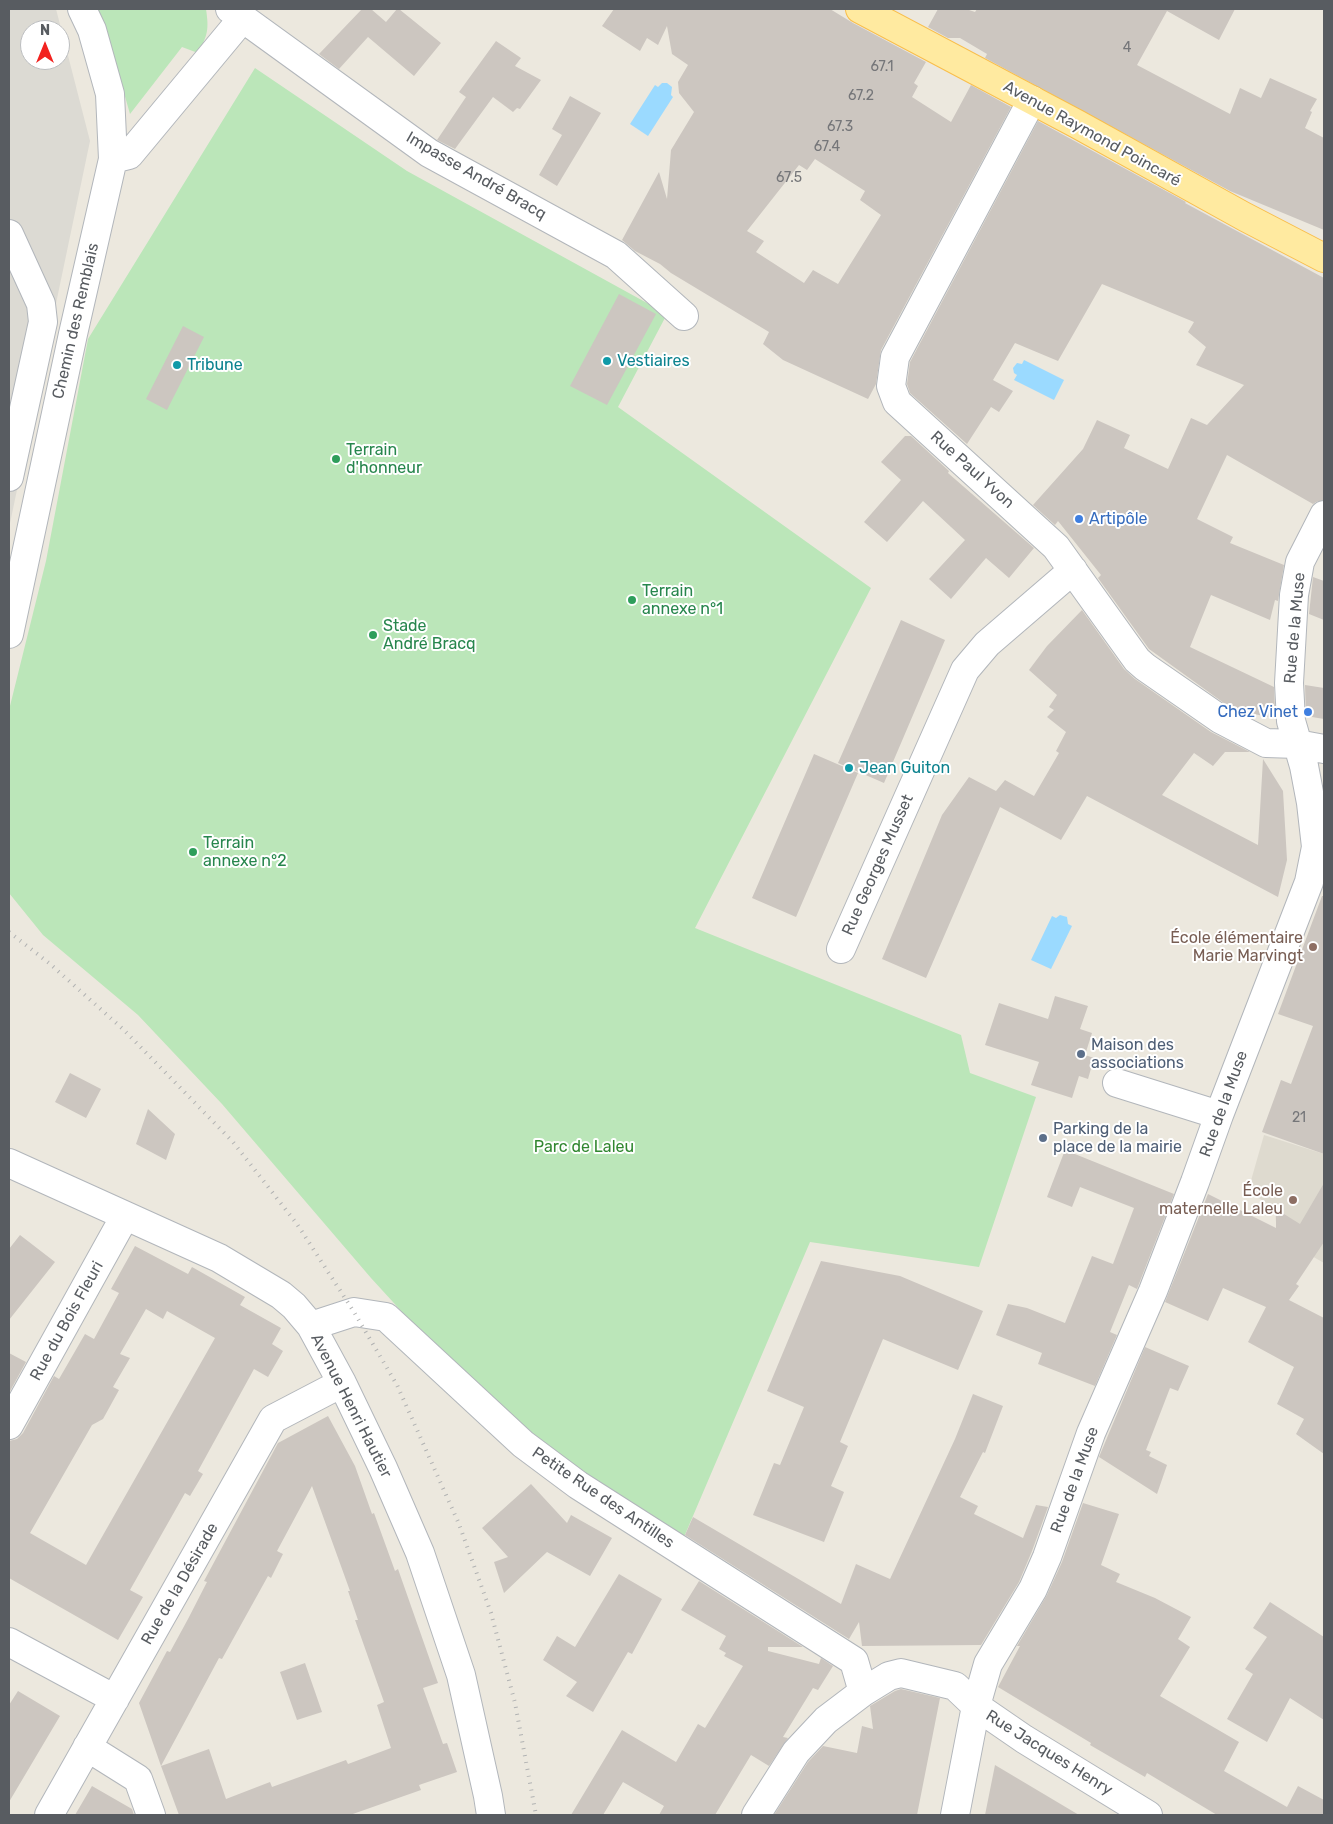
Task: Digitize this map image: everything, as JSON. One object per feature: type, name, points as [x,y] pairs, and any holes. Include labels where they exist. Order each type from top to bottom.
[{"type":"main road","name":"Avenue Raymond Poincaré","points":[[860,9],[1324,258]]},
{"type":"street","name":"Chemin des Remblais","points":[[9,634],[72,334],[113,159],[110,94],[92,30],[82,9]]},
{"type":"street","name":"Impasse André Bracq","points":[[113,159],[129,155],[236,14],[429,153],[616,255],[684,316]]},
{"type":"street","name":"Rue Paul Yvon","points":[[1032,100],[895,357],[891,386],[897,402],[1056,547],[1137,660],[1145,667],[1220,719],[1266,743],[1297,744],[1324,749]]},
{"type":"street","points":[[9,234],[41,304],[43,322],[9,476]]},
{"type":"street","name":"Rue de la Muse","points":[[955,1815],[976,1706],[988,1664],[1033,1588],[1047,1557],[1091,1433],[1153,1291],[1195,1182],[1218,1115],[1309,882],[1316,847],[1311,803],[1291,721],[1289,683],[1294,595],[1300,562],[1324,515]]},
{"type":"street","name":"Rue Georges Musset","points":[[841,948],[965,670],[987,644],[1073,570]]},
{"type":"street","points":[[1117,1083],[1218,1115]]},
{"type":"street","name":"Avenue Henri Hautier","points":[[9,1163],[219,1258],[280,1295],[294,1306],[310,1326],[342,1383],[383,1468],[420,1553],[460,1675],[491,1815]]},
{"type":"street","name":"Rue du Bois Fleuri","points":[[9,1425],[125,1216]]},
{"type":"street","name":"Petite Rue des Antilles","points":[[310,1326],[354,1312],[386,1317],[523,1444],[578,1485],[854,1661],[863,1692]]},
{"type":"street","name":"Rue de la Désirade","points":[[49,1815],[273,1419],[342,1383]]},
{"type":"street","points":[[9,1642],[115,1699]]},
{"type":"street","name":"Rue Jacques Henry","points":[[756,1815],[796,1752],[826,1720],[863,1692],[889,1676],[901,1672],[954,1686],[976,1706],[1024,1739],[1148,1815]]},
{"type":"street","points":[[87,1747],[138,1779],[150,1815]]},
{"type":"shaded area","points":[[9,9],[56,9],[59,20],[20,20],[20,70],[70,70],[70,63],[90,141],[9,528]]},
{"type":"shaded area","name":"École maternelle Laleu","points":[[1264,1135],[1324,1154],[1324,1263],[1277,1236],[1275,1209],[1248,1191]]},
{"type":"green space","points":[[96,9],[206,9],[207,32],[198,53],[182,47],[130,114],[106,30]]},
{"type":"green space","name":"Parc de Laleu","points":[[255,68],[407,171],[667,314],[618,407],[871,588],[695,928],[961,1035],[970,1073],[1036,1097],[979,1267],[810,1242],[681,1544],[533,1446],[414,1325],[371,1278],[222,1104],[138,1015],[43,935],[9,893],[9,710],[46,561],[88,339]]},
{"type":"water","points":[[662,83],[667,83],[672,87],[671,95],[673,97],[648,136],[630,124],[655,85],[658,87]]},
{"type":"water","points":[[1024,360],[1064,380],[1054,400],[1014,380],[1017,375],[1014,373],[1013,368],[1017,363],[1022,364]]},
{"type":"water","points":[[1060,915],[1067,917],[1068,924],[1072,926],[1051,969],[1031,960],[1052,916],[1056,918]]},
{"type":"building","points":[[362,9],[371,9],[386,22],[399,9],[441,43],[414,76],[368,37],[339,69],[319,54]]},
{"type":"building","points":[[614,9],[830,9],[926,62],[914,83],[918,86],[912,97],[951,122],[971,85],[1011,107],[881,350],[876,384],[868,399],[783,360],[763,344],[769,332],[671,273],[660,264],[635,251],[622,240],[659,172],[667,199],[671,150],[694,112],[679,93],[678,82],[688,65],[672,54],[667,26],[658,45],[647,38],[640,51],[602,26]],"holes":[[[815,159],[865,191],[860,200],[881,215],[838,284],[813,270],[804,283],[756,252],[764,241],[747,231],[799,165],[807,170]]]},
{"type":"building","points":[[938,9],[966,9],[975,12],[977,9],[1235,9],[1219,40],[1167,11],[1137,65],[1230,114],[1240,88],[1261,98],[1270,78],[1317,99],[1310,111],[1312,112],[1305,128],[1324,138],[1324,230],[1230,191],[985,58],[987,54],[960,38],[948,38],[928,27]]},
{"type":"building","points":[[496,41],[521,58],[515,66],[541,80],[520,109],[517,108],[513,112],[493,97],[455,149],[437,140],[466,97],[459,92]]},
{"type":"building","points":[[570,96],[601,113],[557,186],[539,175],[562,135],[552,129]]},
{"type":"building","points":[[1038,121],[1324,278],[1324,500],[1313,504],[1227,455],[1197,519],[1233,537],[1230,543],[1284,565],[1278,601],[1275,600],[1270,620],[1211,595],[1190,647],[1274,687],[1275,710],[1272,718],[1228,706],[1149,649],[1098,578],[1101,575],[1058,521],[1055,525],[1033,505],[1083,449],[1097,420],[1130,435],[1124,448],[1168,469],[1191,418],[1207,425],[1244,385],[1196,365],[1206,347],[1188,332],[1194,322],[1102,284],[1058,361],[1015,343],[993,380],[1013,391],[999,412],[991,407],[967,444],[910,393],[907,384],[910,362]]},
{"type":"building","name":"Vestiaires","points":[[619,294],[656,314],[607,405],[570,386]]},
{"type":"building","name":"Tribune","points":[[183,326],[204,337],[167,410],[146,399]]},
{"type":"building","points":[[905,436],[911,436],[949,471],[948,473],[1034,548],[1009,578],[986,558],[951,599],[929,579],[965,540],[923,501],[887,542],[864,522],[901,480],[881,462]]},
{"type":"building","points":[[1313,577],[1324,581],[1324,620],[1309,614]]},
{"type":"building","points":[[1082,610],[1124,669],[1135,679],[1211,732],[1250,752],[1225,752],[1213,766],[1194,753],[1162,795],[1258,845],[1263,759],[1283,791],[1287,860],[1278,897],[1087,796],[1061,840],[1000,807],[926,978],[882,959],[942,815],[969,777],[996,791],[1005,780],[1034,796],[1059,753],[1056,751],[1066,732],[1047,717],[1054,710],[1049,707],[1057,695],[1029,670],[1047,646]]},
{"type":"building","points":[[901,620],[945,640],[884,783],[838,763]]},
{"type":"building","points":[[1305,685],[1324,688],[1324,719],[1306,716]]},
{"type":"building","points":[[814,754],[858,773],[796,917],[752,898]]},
{"type":"building","points":[[1322,896],[1324,896],[1324,1154],[1262,1132],[1281,1080],[1291,1084],[1313,1026],[1278,1014]]},
{"type":"building","points":[[1055,996],[1088,1006],[1080,1029],[1092,1033],[1085,1055],[1094,1058],[1088,1079],[1079,1076],[1072,1098],[1031,1085],[1039,1062],[985,1045],[999,1003],[1048,1019]]},
{"type":"building","points":[[70,1073],[101,1089],[86,1118],[55,1102]]},
{"type":"building","points":[[148,1109],[175,1134],[166,1160],[136,1144]]},
{"type":"building","points":[[1065,1150],[1174,1194],[1137,1289],[1129,1285],[1110,1332],[1117,1335],[1095,1386],[1038,1364],[1042,1353],[996,1335],[1008,1304],[1027,1308],[1065,1323],[1092,1256],[1113,1264],[1134,1208],[1080,1187],[1072,1207],[1047,1197]]},
{"type":"building","points":[[1324,1183],[1324,1242],[1296,1284],[1299,1286],[1289,1300],[1324,1318],[1324,1454],[1296,1434],[1304,1419],[1277,1404],[1294,1367],[1248,1342],[1266,1307],[1223,1288],[1208,1321],[1165,1302],[1208,1194],[1276,1228],[1276,1209],[1300,1224]]},
{"type":"building","points":[[20,1235],[55,1262],[9,1320],[9,1249]]},
{"type":"building","points":[[135,1246],[188,1274],[192,1267],[245,1297],[240,1305],[281,1328],[272,1344],[283,1351],[268,1377],[254,1369],[198,1471],[203,1474],[190,1496],[185,1493],[130,1590],[143,1597],[118,1640],[9,1578],[9,1441],[17,1439],[23,1433],[54,1376],[59,1379],[85,1334],[94,1339],[119,1293],[111,1289]],"holes":[[[146,1309],[163,1319],[167,1311],[215,1338],[86,1565],[30,1533],[92,1425],[103,1419],[119,1390],[113,1387],[130,1358],[120,1354]]]},
{"type":"building","points":[[821,1261],[900,1276],[983,1311],[958,1370],[883,1339],[840,1442],[848,1446],[831,1486],[844,1492],[824,1542],[753,1515],[774,1463],[780,1465],[804,1407],[767,1391]]},
{"type":"building","points":[[1145,1347],[1189,1366],[1178,1391],[1170,1388],[1146,1450],[1151,1452],[1149,1456],[1167,1465],[1157,1494],[1099,1457]]},
{"type":"building","points":[[9,1353],[26,1362],[9,1393]]},
{"type":"building","points":[[973,1394],[1003,1406],[985,1453],[983,1452],[960,1497],[978,1506],[974,1514],[1023,1538],[1036,1505],[1048,1507],[1019,1582],[981,1645],[862,1646],[859,1622],[849,1639],[685,1535],[693,1517],[841,1604],[856,1564],[890,1579],[955,1439]]},
{"type":"building","points":[[328,1416],[355,1466],[395,1571],[398,1569],[438,1683],[423,1688],[443,1744],[447,1743],[457,1772],[419,1785],[421,1790],[350,1815],[179,1815],[161,1766],[139,1703],[167,1651],[170,1652],[188,1619],[207,1582],[204,1581],[278,1443]],"holes":[[[312,1486],[350,1591],[348,1591],[358,1620],[355,1620],[384,1702],[377,1705],[391,1748],[348,1764],[346,1760],[272,1787],[270,1782],[226,1799],[209,1749],[161,1766],[219,1658],[222,1659],[268,1576],[271,1578],[283,1554],[277,1551]]]},
{"type":"building","points":[[531,1484],[567,1523],[571,1515],[612,1538],[590,1576],[547,1552],[504,1593],[494,1562],[508,1557],[482,1528]]},
{"type":"building","points":[[1083,1503],[1119,1514],[1101,1565],[1120,1574],[1116,1582],[1155,1598],[1191,1617],[1178,1639],[1190,1647],[1160,1696],[1239,1742],[1224,1771],[1287,1807],[1298,1786],[1324,1800],[1324,1815],[1217,1815],[1147,1773],[1145,1777],[1090,1745],[1091,1743],[998,1687],[1020,1646],[1017,1646],[1047,1595],[1062,1562]]},
{"type":"building","points":[[619,1574],[662,1599],[632,1654],[628,1652],[593,1712],[566,1696],[577,1682],[543,1660],[557,1636],[575,1647]]},
{"type":"building","points":[[699,1581],[803,1647],[768,1647],[768,1651],[819,1664],[821,1658],[833,1666],[818,1690],[813,1688],[783,1737],[788,1738],[769,1766],[751,1755],[715,1815],[659,1815],[664,1806],[623,1782],[603,1815],[571,1815],[622,1730],[676,1762],[698,1724],[705,1728],[743,1666],[724,1656],[726,1653],[719,1649],[726,1636],[681,1610]]},
{"type":"building","points":[[1270,1602],[1324,1637],[1324,1720],[1290,1698],[1267,1742],[1227,1719],[1253,1674],[1245,1669],[1267,1637],[1253,1628]]},
{"type":"building","points":[[305,1663],[322,1712],[297,1720],[280,1672]]},
{"type":"building","points":[[901,1689],[940,1698],[917,1815],[774,1815],[808,1762],[823,1746],[857,1753],[862,1726],[873,1729],[870,1706]]},
{"type":"building","points":[[18,1691],[60,1716],[9,1802],[9,1705]]},
{"type":"building","points":[[995,1765],[1079,1815],[985,1815]]},
{"type":"building","points":[[92,1786],[132,1809],[134,1815],[75,1815]]},
{"type":"railway","points":[[9,932],[49,963],[124,1030],[233,1142],[297,1224],[354,1312],[397,1385],[459,1524],[491,1613],[515,1703],[536,1815]]},
{"type":"place","name":"Vestiaires","points":[[607,361]]},
{"type":"place","name":"Tribune","points":[[177,365]]},
{"type":"place","name":"Terrain d'honneur","points":[[336,459]]},
{"type":"place","name":"Artipôle","points":[[1079,519]]},
{"type":"place","name":"Terrain annexe n°1","points":[[632,600]]},
{"type":"place","name":"Stade André Bracq","points":[[373,635]]},
{"type":"place","name":"Chez Vinet","points":[[1308,712]]},
{"type":"place","name":"Jean Guiton","points":[[849,768]]},
{"type":"place","name":"Terrain annexe n°2","points":[[193,852]]},
{"type":"place","name":"École élémentaire Marie Marvingt","points":[[1313,947]]},
{"type":"place","name":"Maison des associations","points":[[1081,1054]]},
{"type":"place","name":"Parking de la place de la mairie","points":[[1043,1138]]},
{"type":"place","name":"École maternelle Laleu","points":[[1293,1200]]}]
